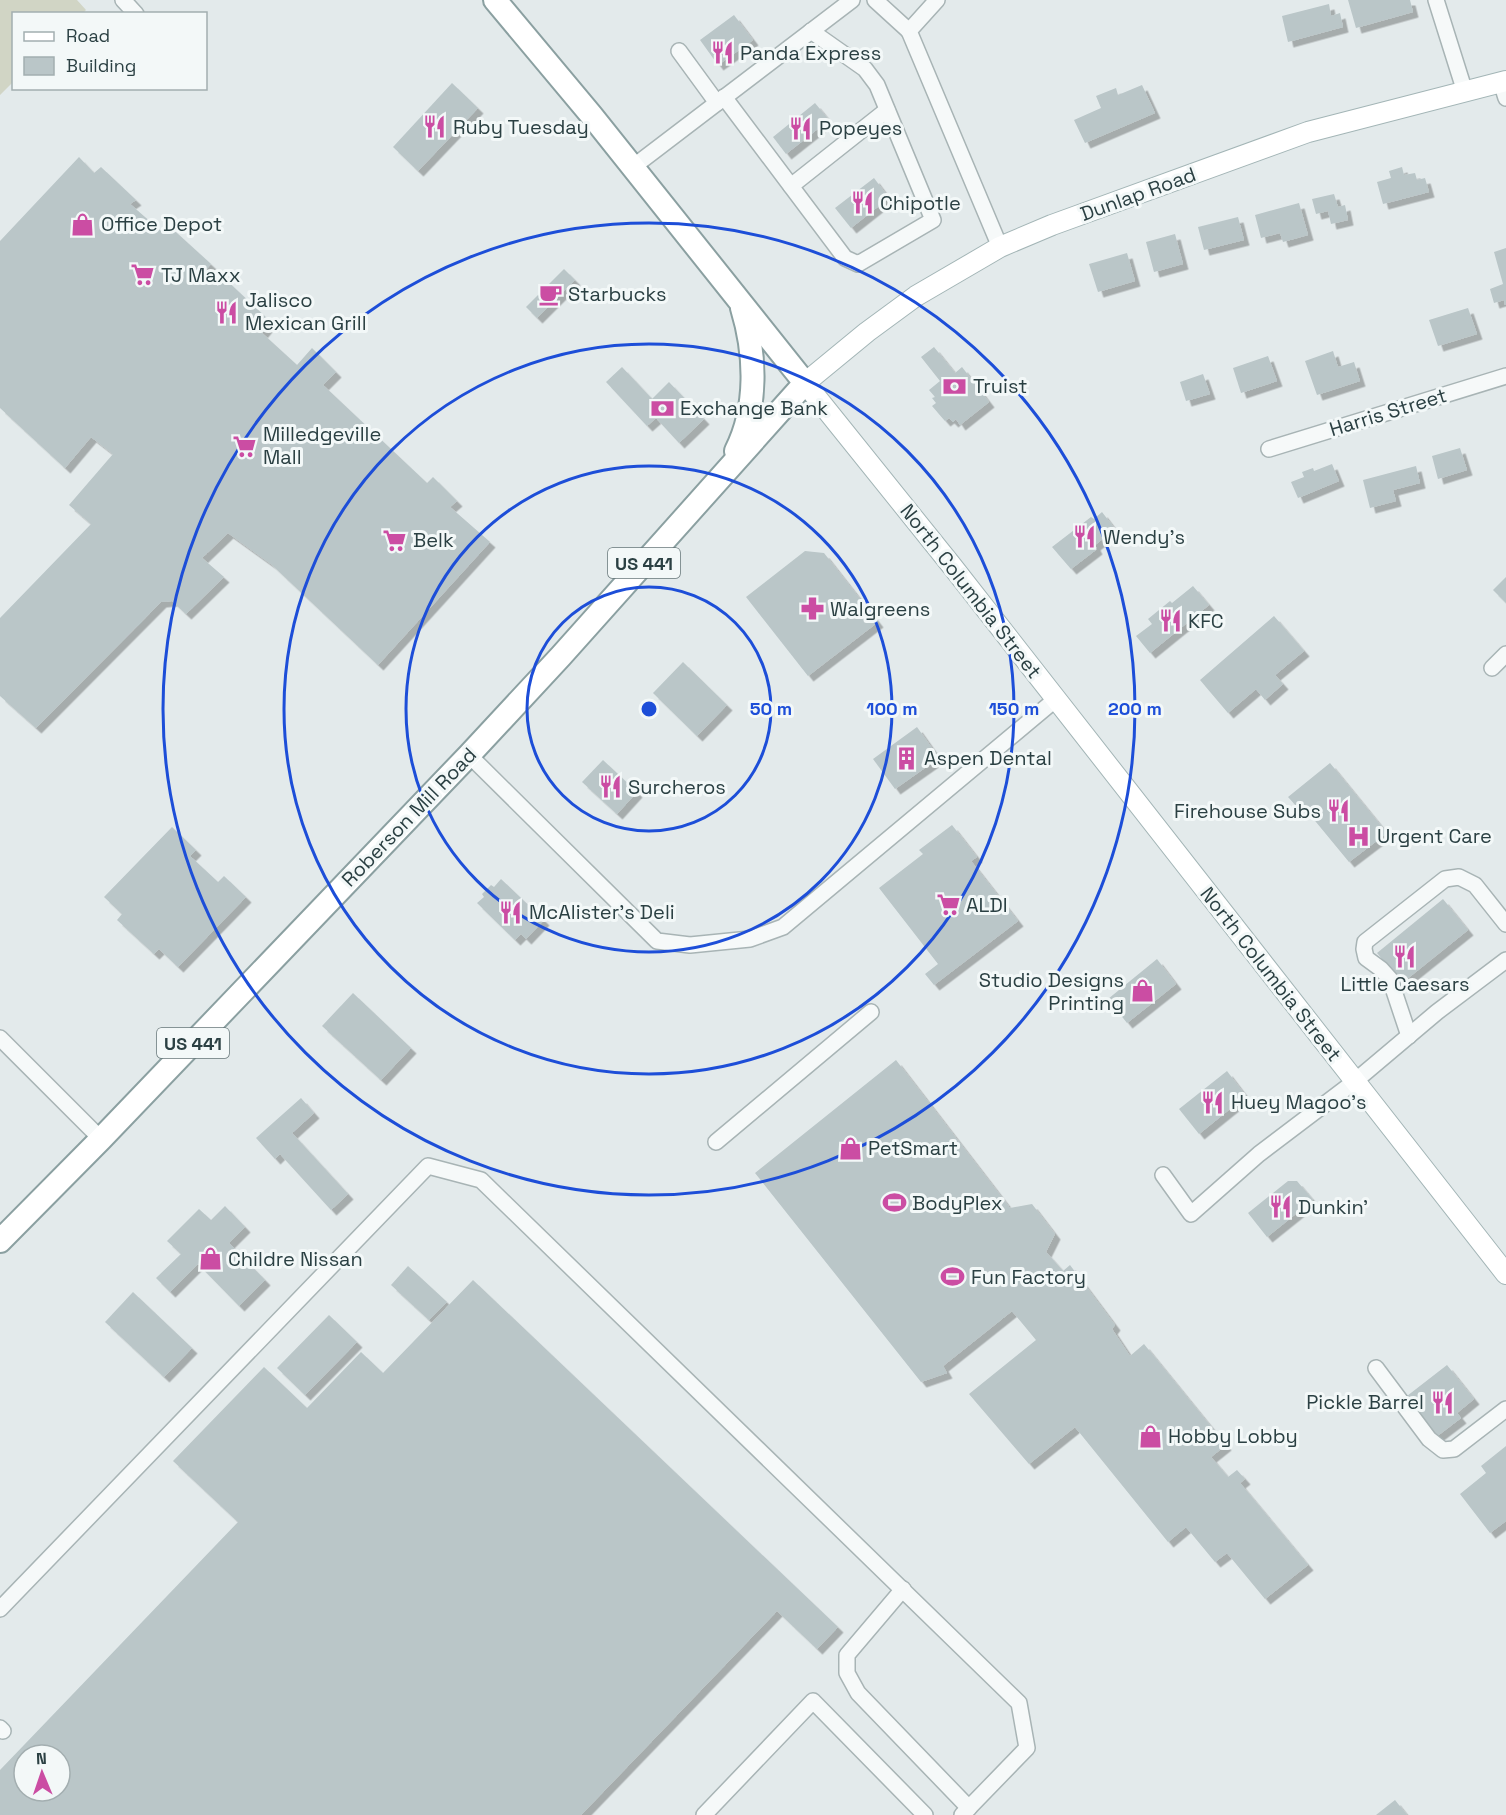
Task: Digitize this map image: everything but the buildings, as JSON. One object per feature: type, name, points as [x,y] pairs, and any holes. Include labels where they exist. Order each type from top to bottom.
[{"type":"highway","name":"North Columbia Street","points":[[495,0],[633,167],[805,383]]},
{"type":"highway","name":"US 441","points":[[726,471],[749,417],[753,383],[748,328],[740,300]]},
{"type":"highway","name":"Roberson Mill Road","points":[[0,1240],[101,1139],[469,755],[561,656],[805,383]]},
{"type":"main road","name":"Dunlap Road","points":[[805,383],[916,296],[1000,246],[1308,132],[1465,92],[1504,87]]},
{"type":"main road","name":"North Columbia Street","points":[[805,383],[1056,699],[1506,1274]]},
{"type":"street","points":[[123,0],[134,12]]},
{"type":"street","points":[[633,167],[852,0]]},
{"type":"street","points":[[875,0],[909,31],[1000,246]]},
{"type":"street","points":[[909,31],[937,0]]},
{"type":"street","points":[[1436,0],[1465,92]]},
{"type":"street","points":[[679,51],[791,186],[845,258],[858,264],[933,220],[877,85],[866,69],[811,31]]},
{"type":"street","points":[[791,186],[887,110]]},
{"type":"street","name":"Harris Street","points":[[1269,449],[1506,376]]},
{"type":"street","points":[[1492,668],[1506,654]]},
{"type":"street","points":[[469,755],[657,941],[690,945],[750,939],[783,927],[1056,699]]},
{"type":"street","points":[[1409,1036],[1390,979],[1381,969],[1365,958],[1365,942],[1445,879],[1460,877],[1475,885],[1506,924]]},
{"type":"street","points":[[1163,1174],[1191,1214],[1259,1154],[1354,1082],[1506,960]]},
{"type":"street","points":[[716,1142],[871,1012]]},
{"type":"street","points":[[0,1038],[101,1139]]},
{"type":"street","points":[[0,1610],[428,1166],[481,1180],[1019,1702],[1027,1748],[965,1812],[858,1693],[848,1673],[847,1655],[903,1590]]},
{"type":"street","points":[[1376,1368],[1429,1439],[1443,1450],[1454,1449],[1506,1409]]},
{"type":"street","points":[[704,1815],[813,1701],[925,1815]]},
{"type":"green space","points":[[0,0],[77,0],[86,10],[84,12],[12,12],[12,83],[0,95]]},
{"type":"place","name":"Panda Express","points":[[722,53]]},
{"type":"place","name":"Ruby Tuesday","points":[[435,127]]},
{"type":"place","name":"Popeyes","points":[[801,128]]},
{"type":"place","name":"Chipotle","points":[[862,203]]},
{"type":"place","name":"Office Depot","points":[[83,224]]},
{"type":"place","name":"TJ Maxx","points":[[143,275]]},
{"type":"place","name":"Starbucks","points":[[550,294]]},
{"type":"place","name":"Jalisco Mexican Grill","points":[[227,312]]},
{"type":"place","name":"Truist","points":[[955,386]]},
{"type":"place","name":"Exchange Bank","points":[[662,408]]},
{"type":"place","name":"Milledgeville Mall","points":[[245,446]]},
{"type":"place","name":"Wendy's","points":[[1085,537]]},
{"type":"place","name":"Belk","points":[[395,540]]},
{"type":"place","name":"Walgreens","points":[[812,609]]},
{"type":"place","name":"KFC","points":[[1170,621]]},
{"type":"place","name":"Aspen Dental","points":[[906,758]]},
{"type":"place","name":"Surcheros","points":[[610,787]]},
{"type":"place","name":"Firehouse Subs","points":[[1339,811]]},
{"type":"place","name":"Urgent Care","points":[[1359,836]]},
{"type":"place","name":"ALDI","points":[[948,905]]},
{"type":"place","name":"McAlister's Deli","points":[[511,912]]},
{"type":"place","name":"Little Caesars","points":[[1405,956]]},
{"type":"place","name":"Studio Designs Printing","points":[[1142,991]]},
{"type":"place","name":"Huey Magoo's","points":[[1213,1102]]},
{"type":"place","name":"PetSmart","points":[[850,1148]]},
{"type":"place","name":"BodyPlex","points":[[894,1203]]},
{"type":"place","name":"Dunkin'","points":[[1280,1207]]},
{"type":"place","name":"Childre Nissan","points":[[210,1259]]},
{"type":"place","name":"Fun Factory","points":[[953,1277]]},
{"type":"place","name":"Pickle Barrel","points":[[1442,1402]]},
{"type":"place","name":"Hobby Lobby","points":[[1150,1436]]}]
